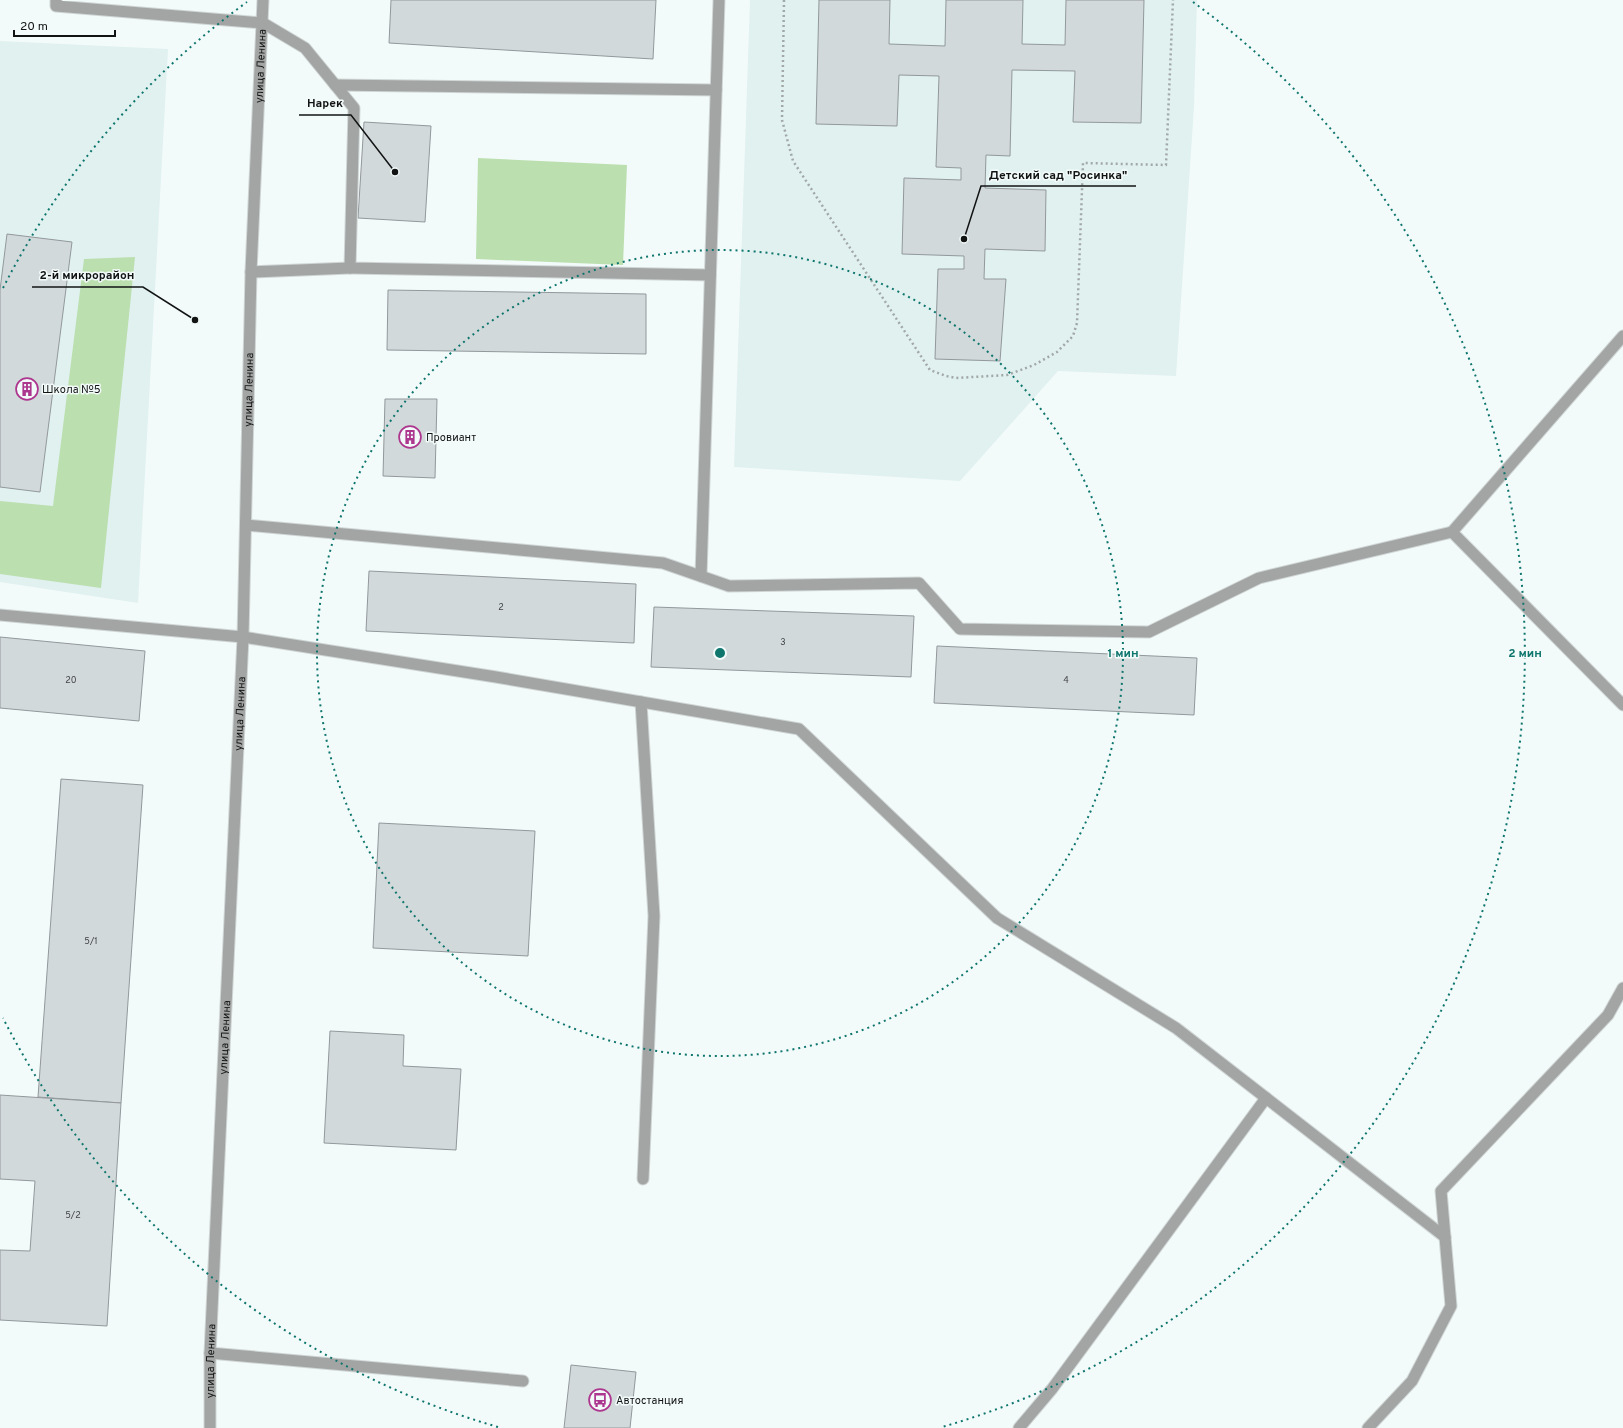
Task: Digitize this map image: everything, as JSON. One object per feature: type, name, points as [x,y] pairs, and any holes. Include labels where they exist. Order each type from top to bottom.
[{"type":"street","points":[[56,0],[56,6],[263,23],[305,48],[354,108],[350,268]]},
{"type":"street","name":"улица Ленина","points":[[210,1428],[210,1353],[243,637],[251,272],[263,0]]},
{"type":"street","points":[[701,576],[719,0]]},
{"type":"street","points":[[336,85],[716,90]]},
{"type":"street","points":[[251,272],[350,268],[710,275]]},
{"type":"street","points":[[246,525],[663,562],[729,586],[918,583],[960,629],[1149,632],[1259,578],[1452,532],[1623,336]]},
{"type":"street","points":[[1452,532],[1623,705]]},
{"type":"street","points":[[0,615],[243,637],[496,677],[799,729],[997,918],[1176,1028],[1445,1237]]},
{"type":"street","points":[[641,702],[654,916],[643,1179]]},
{"type":"street","points":[[1368,1428],[1412,1382],[1451,1306],[1441,1191],[1608,1015],[1623,988]]},
{"type":"street","points":[[1019,1428],[1052,1389],[1266,1098]]},
{"type":"street","points":[[210,1353],[523,1380]]},
{"type":"path","points":[[784,0],[782,120],[793,160],[930,370],[956,378],[1007,375],[1034,365],[1057,352],[1073,336],[1077,323],[1083,163],[1166,165],[1173,0]]},
{"type":"shaded area","points":[[750,0],[1197,0],[1194,107],[1176,376],[1058,371],[960,481],[734,467]]},
{"type":"shaded area","points":[[0,41],[168,49],[138,603],[0,582]]},
{"type":"green space","points":[[478,158],[627,165],[623,265],[476,259]]},
{"type":"green space","points":[[135,257],[101,588],[0,574],[0,501],[53,506],[84,259]]},
{"type":"building","points":[[391,0],[656,0],[653,59],[389,43]]},
{"type":"building","points":[[819,0],[890,0],[889,44],[945,46],[946,0],[1023,0],[1022,44],[1065,45],[1066,0],[1144,0],[1141,123],[1073,122],[1075,71],[1012,70],[1010,156],[986,155],[985,188],[1046,190],[1045,251],[985,249],[984,279],[1006,279],[1000,361],[935,359],[938,269],[964,269],[964,256],[902,254],[904,178],[961,180],[961,168],[936,167],[939,76],[899,75],[897,126],[816,124]]},
{"type":"building","points":[[364,122],[431,126],[425,222],[358,218]]},
{"type":"building","name":"Школа №5","points":[[7,234],[72,242],[40,492],[0,487],[0,290]]},
{"type":"building","points":[[388,290],[646,294],[646,354],[387,350]]},
{"type":"building","name":"Провиант","points":[[385,399],[437,399],[435,478],[383,476]]},
{"type":"building","points":[[369,571],[636,584],[634,643],[366,631]]},
{"type":"building","points":[[654,607],[914,616],[911,677],[651,667]]},
{"type":"building","points":[[0,637],[145,651],[139,721],[0,708]]},
{"type":"building","points":[[937,646],[1197,658],[1194,715],[934,703]]},
{"type":"building","points":[[61,779],[143,785],[121,1103],[38,1097]]},
{"type":"building","points":[[379,823],[535,831],[528,956],[373,948]]},
{"type":"building","points":[[330,1031],[404,1035],[403,1066],[461,1069],[456,1150],[324,1143]]},
{"type":"building","points":[[0,1095],[121,1103],[107,1326],[0,1320],[0,1250],[30,1251],[35,1181],[0,1179]]},
{"type":"building","name":"Автостанция","points":[[571,1365],[636,1372],[630,1428],[564,1428]]},
{"type":"place","name":"Нарек","points":[[395,172]]},
{"type":"place","name":"Детский сад \"Росинка\"","points":[[964,239]]},
{"type":"place","name":"2-й микрорайон","points":[[195,320]]},
{"type":"place","name":"Школа №5","points":[[27,389]]},
{"type":"place","name":"Провиант","points":[[410,437]]},
{"type":"place","name":"Автостанция","points":[[600,1400]]}]
